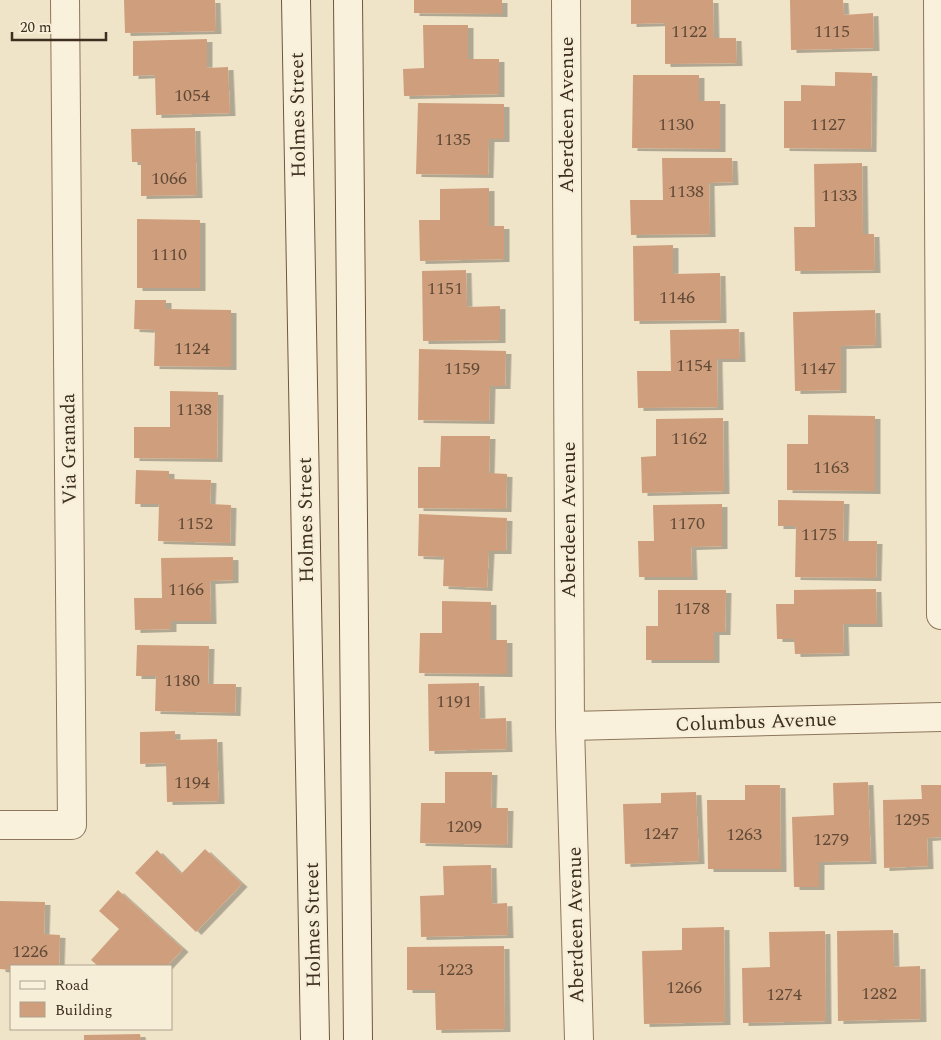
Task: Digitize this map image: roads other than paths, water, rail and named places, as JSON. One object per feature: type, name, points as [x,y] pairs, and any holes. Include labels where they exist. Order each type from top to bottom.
[{"type":"street","name":"Via Granada","points":[[0,825],[72,825],[65,0]]},
{"type":"street","name":"Holmes Street","points":[[296,0],[315,1040]]},
{"type":"street","name":"Holmes Street","points":[[348,0],[358,1040]]},
{"type":"street","name":"Aberdeen Avenue","points":[[566,0],[570,726],[579,1040]]},
{"type":"street","points":[[938,0],[941,615]]},
{"type":"street","name":"Columbus Avenue","points":[[570,726],[941,717]]}]
